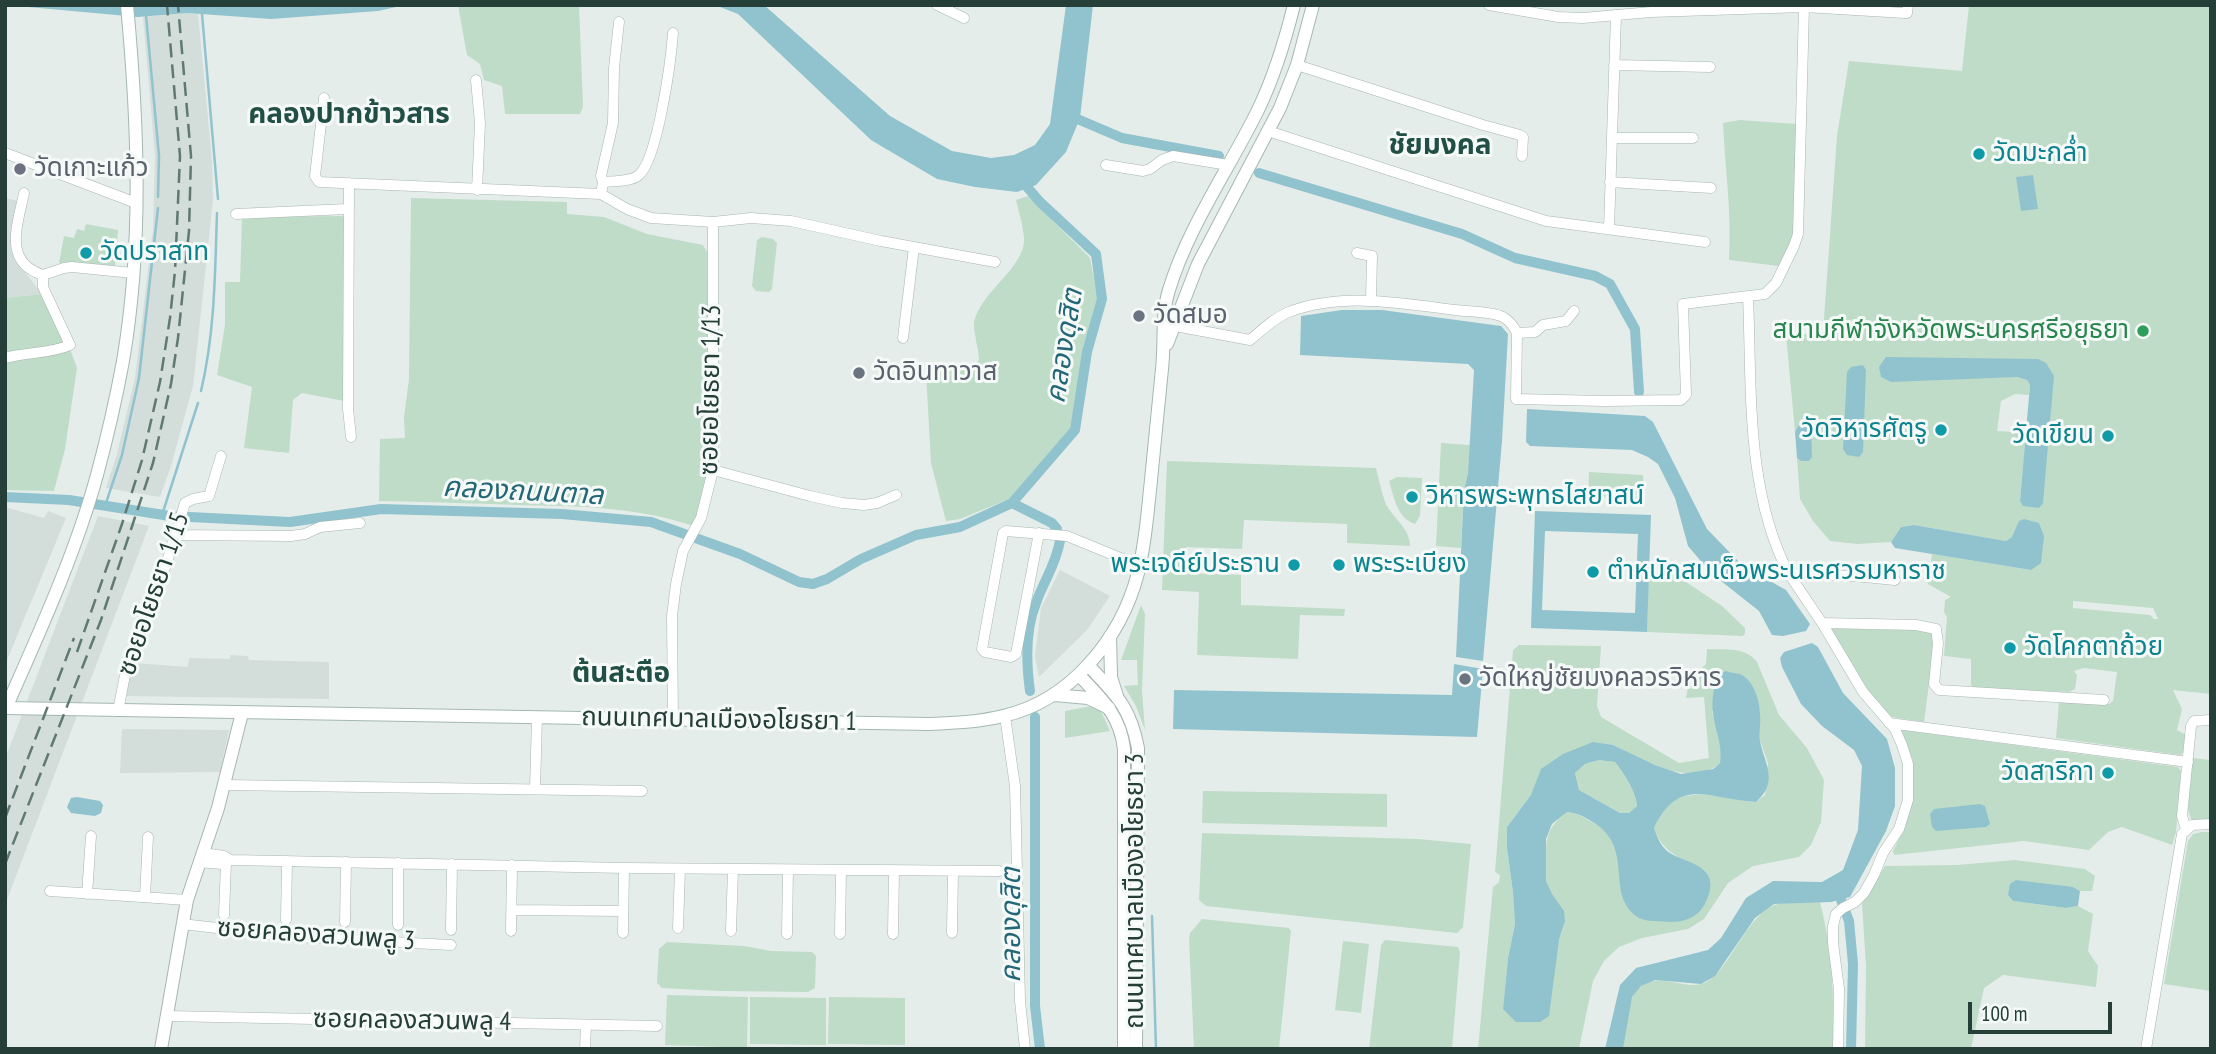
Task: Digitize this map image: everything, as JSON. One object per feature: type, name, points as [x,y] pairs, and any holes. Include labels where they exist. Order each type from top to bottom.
[{"type":"main road","points":[[6,708],[83,520],[97,476],[123,361],[133,273],[137,150],[127,5]]},
{"type":"main road","name":"ถนนเทศบาลเมืองอโยธยา 1","points":[[1169,325],[1166,300],[1176,269],[1259,109],[1277,63],[1294,5]]},
{"type":"main road","name":"ถนนเทศบาลเมืองอโยธยา 1","points":[[6,708],[929,724],[971,722],[1005,716],[1055,695],[1083,670],[1110,636],[1126,606],[1140,566],[1144,540],[1169,325],[1280,108],[1297,65],[1313,5]]},
{"type":"main road","points":[[1110,636],[1111,677],[1117,696]]},
{"type":"main road","name":"ถนนเทศบาลเมืองอโยธยา 3","points":[[1083,670],[1117,696],[1134,726],[1138,748],[1136,1049]]},
{"type":"main road","name":"ถนนเทศบาลเมืองอโยธยา 3","points":[[1083,670],[1122,732],[1124,749],[1124,1049]]},
{"type":"main road","points":[[1055,695],[1088,698],[1109,708]]},
{"type":"main road","points":[[162,1049],[187,900],[224,785],[242,713]]},
{"type":"street","points":[[937,5],[964,18]]},
{"type":"street","points":[[1489,5],[1559,17],[1583,18],[1804,7],[1908,9]]},
{"type":"street","points":[[1169,325],[1250,340],[1270,323],[1289,312],[1339,301],[1371,300],[1502,316],[1513,325],[1517,333],[1517,399],[1681,400],[1686,395],[1683,304],[1765,294],[1771,290],[1798,234],[1804,7]]},
{"type":"street","points":[[1609,229],[1616,15]]},
{"type":"street","points":[[601,194],[601,176],[613,123],[614,68],[619,22]]},
{"type":"street","points":[[603,182],[639,175],[651,153],[669,72],[673,33]]},
{"type":"street","points":[[1297,65],[1520,135],[1523,137],[1522,156]]},
{"type":"street","points":[[1615,65],[1710,67]]},
{"type":"street","points":[[476,80],[480,123],[477,190]]},
{"type":"street","points":[[324,97],[316,180],[319,182],[601,194],[627,209],[651,218],[713,222],[751,218],[791,221],[995,262]]},
{"type":"street","points":[[1268,131],[1546,221],[1705,242]]},
{"type":"street","points":[[1612,138],[1693,138]]},
{"type":"street","points":[[5,153],[136,203]]},
{"type":"street","points":[[1106,165],[1143,171],[1173,156],[1228,165]]},
{"type":"street","points":[[1611,182],[1710,188]]},
{"type":"street","points":[[349,183],[348,409],[351,438]]},
{"type":"street","points":[[24,192],[16,247],[19,258],[31,270],[44,275],[72,267],[133,273]]},
{"type":"street","points":[[236,214],[347,209]]},
{"type":"street","name":"ซอยอโยธยา 1/13","points":[[673,720],[673,616],[679,568],[686,546],[701,518],[713,470],[713,222]]},
{"type":"street","points":[[903,338],[914,247]]},
{"type":"street","points":[[1357,253],[1372,256],[1371,300]]},
{"type":"street","points":[[5,358],[70,345],[43,287],[44,275]]},
{"type":"street","points":[[1748,296],[1754,430],[1761,491],[1775,547],[1863,692],[1889,723],[1902,745],[1908,764],[1908,800],[1899,829],[1883,853],[1864,893],[1836,914],[1833,926],[1839,989],[1838,1049]]},
{"type":"street","points":[[1517,333],[1535,332],[1543,325],[1566,321],[1574,311]]},
{"type":"street","name":"ซอยอโยธยา 1/15","points":[[118,711],[125,675],[185,503],[209,496],[221,456]]},
{"type":"street","points":[[713,470],[842,503],[864,505],[896,495]]},
{"type":"street","points":[[177,531],[290,536],[305,534],[320,527],[360,523]]},
{"type":"street","points":[[1039,533],[1016,654],[1012,657],[985,652],[982,649],[1003,533],[1010,530],[1039,533],[1067,536],[1140,566]]},
{"type":"street","points":[[1789,574],[1895,580]]},
{"type":"street","points":[[1822,623],[1916,625],[1936,629],[1938,643],[1934,684],[1939,690],[2104,700]]},
{"type":"street","points":[[1005,716],[1015,786],[1020,1001],[1025,1049]]},
{"type":"street","points":[[535,789],[537,718]]},
{"type":"street","points":[[2186,829],[2182,816],[2192,723],[2211,720]]},
{"type":"street","points":[[1889,723],[2188,762]]},
{"type":"street","points":[[224,785],[642,791]]},
{"type":"street","points":[[2146,1049],[2182,834],[2192,825],[2211,824]]},
{"type":"street","points":[[87,894],[91,836]]},
{"type":"street","points":[[145,897],[148,837]]},
{"type":"street","points":[[200,858],[225,861],[680,869],[999,871]]},
{"type":"street","points":[[224,915],[225,861]]},
{"type":"street","points":[[286,861],[286,920]]},
{"type":"street","points":[[345,922],[346,862]]},
{"type":"street","points":[[398,863],[398,925]]},
{"type":"street","points":[[451,930],[452,864]]},
{"type":"street","points":[[511,931],[513,865]]},
{"type":"street","points":[[623,933],[624,868]]},
{"type":"street","points":[[678,928],[680,869]]},
{"type":"street","points":[[731,930],[733,869]]},
{"type":"street","points":[[787,934],[789,870]]},
{"type":"street","points":[[840,934],[841,870]]},
{"type":"street","points":[[893,934],[894,870]]},
{"type":"street","points":[[952,933],[953,871]]},
{"type":"street","points":[[50,891],[187,900]]},
{"type":"street","points":[[512,910],[623,911]]},
{"type":"street","name":"ซอยคลองสวนพลู 3","points":[[182,924],[295,937],[450,944]]},
{"type":"street","name":"ซอยคลองสวนพลู 4","points":[[167,1016],[657,1026]]},
{"type":"street","points":[[585,1049],[586,1025]]},
{"type":"shaded area","points":[[198,14],[212,160],[213,200],[193,386],[160,497],[106,488],[135,378],[153,229],[155,156],[143,17]]},
{"type":"shaded area","points":[[5,198],[19,201],[11,242],[13,257],[42,294],[5,298]]},
{"type":"shaded area","points":[[5,507],[44,518],[48,511],[66,518],[5,665]]},
{"type":"shaded area","points":[[98,516],[149,526],[5,905],[5,759]]},
{"type":"shaded area","points":[[1060,570],[1110,596],[1087,630],[1039,677],[1035,656],[1041,608]]},
{"type":"shaded area","points":[[230,655],[248,656],[249,660],[329,662],[329,699],[125,696],[133,663],[188,667],[189,658],[230,659]]},
{"type":"shaded area","points":[[122,729],[229,730],[220,772],[120,773]]},
{"type":"green space","points":[[458,5],[579,5],[583,107],[580,114],[505,114],[502,86],[484,80],[480,64],[467,55]]},
{"type":"green space","points":[[1969,5],[2211,5],[2211,694],[2173,690],[2182,709],[2177,730],[2186,735],[2184,751],[2180,755],[2056,738],[2059,702],[2109,704],[2113,701],[2117,672],[2084,668],[2074,671],[2077,675],[2075,689],[2069,692],[1974,688],[1971,685],[1971,659],[1944,656],[1947,617],[1944,612],[1945,600],[1951,597],[1928,584],[1932,554],[2031,570],[2012,537],[2006,541],[1914,525],[1901,527],[1891,542],[1857,544],[1830,541],[1813,521],[1800,499],[1797,458],[1801,461],[1798,426],[1795,432],[1786,335],[1823,333],[1837,136],[1849,61],[1962,71]],"holes":[[[2054,376],[2020,501],[2026,433],[1997,431],[2001,401],[2015,394],[2029,395],[2030,385],[2027,380],[2017,377]],[[2073,601],[2153,608],[2158,619],[2150,615],[2073,608]]]},
{"type":"green space","points":[[1740,120],[1797,124],[1793,233],[1779,266],[1729,260],[1729,209],[1723,123]]},
{"type":"green space","points":[[1028,196],[1090,258],[1098,298],[1084,350],[1071,428],[1009,499],[960,519],[946,521],[931,463],[926,372],[970,369],[979,360],[974,322],[985,300],[1011,269],[1023,249],[1024,238],[1016,200]]},
{"type":"green space","points":[[411,198],[567,202],[567,214],[604,217],[647,234],[703,245],[707,252],[711,469],[694,526],[651,515],[608,509],[379,501],[380,439],[405,438],[404,417],[409,379]]},
{"type":"green space","points":[[242,217],[345,218],[344,401],[302,393],[293,400],[289,453],[244,448],[252,387],[217,375],[225,325],[225,282],[240,282]]},
{"type":"green space","points":[[86,224],[118,230],[115,266],[59,263],[64,236],[74,238],[77,229],[84,231]]},
{"type":"green space","points":[[762,237],[773,239],[777,243],[772,289],[769,292],[756,291],[752,286],[757,240]]},
{"type":"green space","points":[[42,294],[59,319],[77,368],[65,449],[54,491],[5,490],[5,298]]},
{"type":"green space","points":[[1441,443],[1470,445],[1461,548],[1436,546]]},
{"type":"green space","points":[[1167,461],[1376,468],[1385,502],[1407,533],[1410,546],[1347,543],[1347,524],[1244,520],[1242,549],[1186,547],[1185,573],[1241,575],[1241,605],[1345,609],[1344,616],[1300,615],[1298,659],[1197,655],[1199,592],[1162,590]]},
{"type":"green space","points":[[1589,472],[1643,475],[1644,499],[1588,496]]},
{"type":"green space","points":[[1397,477],[1422,478],[1420,516],[1415,524],[1404,517],[1395,500],[1389,481]]},
{"type":"green space","points":[[1674,574],[1722,606],[1745,628],[1743,636],[1647,632],[1648,578],[1667,578]]},
{"type":"green space","points":[[1141,605],[1145,614],[1142,691],[1145,730],[1136,706],[1124,686],[1138,685],[1137,660],[1121,660]]},
{"type":"green space","points":[[1919,629],[1930,632],[1935,638],[1924,722],[1891,717],[1865,688],[1830,630]]},
{"type":"green space","points":[[1519,645],[1601,646],[1597,706],[1601,717],[1679,763],[1709,758],[1704,697],[1686,698],[1689,680],[1706,664],[1707,649],[1747,653],[1757,662],[1779,715],[1807,748],[1824,780],[1821,822],[1811,845],[1799,857],[1753,866],[1728,883],[1704,919],[1688,929],[1642,938],[1619,947],[1604,961],[1593,981],[1579,1049],[1478,1049],[1493,887],[1499,882],[1500,875],[1495,872],[1513,650]],"holes":[[[1760,710],[1760,740],[1768,763],[1765,795],[1756,802],[1708,795],[1684,796],[1665,808],[1656,823],[1654,828],[1668,850],[1704,870],[1621,889],[1618,859],[1608,835],[1592,822],[1574,813],[1567,812],[1556,822],[1548,838],[1545,876],[1549,890],[1563,913],[1563,929],[1559,940],[1503,1009],[1508,958],[1515,924],[1507,827],[1531,795],[1613,745],[1666,769],[1695,773],[1708,770],[1720,763],[1722,751],[1712,711]]]},
{"type":"green space","points":[[1092,706],[1101,711],[1110,731],[1065,738],[1065,711]]},
{"type":"green space","points":[[1901,730],[2178,767],[2181,771],[2176,832],[2172,845],[2122,827],[2108,832],[2089,850],[2024,841],[1894,855],[1893,851],[1905,827],[1912,781],[1913,760]]},
{"type":"green space","points":[[2192,758],[2210,760],[2211,821],[2192,821],[2188,810]]},
{"type":"green space","points":[[1599,760],[1615,762],[1629,783],[1637,806],[1629,813],[1620,813],[1579,790],[1575,773],[1585,764]]},
{"type":"green space","points":[[1203,791],[1387,794],[1387,827],[1202,823]]},
{"type":"green space","points":[[2211,832],[2211,991],[2164,984],[2188,841],[2193,834]]},
{"type":"green space","points":[[1202,833],[1418,839],[1471,844],[1463,927],[1457,933],[1206,906],[1199,900]]},
{"type":"green space","points":[[2015,860],[2085,869],[2095,876],[2092,891],[2080,891],[2073,887],[2008,895],[2013,901],[2066,908],[2078,906],[2093,914],[2088,951],[2098,966],[2096,987],[2003,975],[1984,988],[1971,1049],[1865,1049],[1866,966],[1862,904],[1885,866],[1957,865]]},
{"type":"green space","points":[[1820,902],[1832,975],[1833,1049],[1623,1049],[1631,1000],[1639,988],[1653,981],[1701,984],[1719,971],[1752,924],[1772,906]]},
{"type":"green space","points":[[1202,919],[1289,928],[1291,931],[1279,1049],[1194,1049],[1189,939],[1190,933]]},
{"type":"green space","points":[[1385,940],[1458,947],[1460,952],[1452,1049],[1369,1049],[1381,945]]},
{"type":"green space","points":[[1343,941],[1369,944],[1361,1013],[1335,1010]]},
{"type":"green space","points":[[667,942],[812,952],[816,956],[815,988],[808,992],[662,988],[657,983],[659,949]]},
{"type":"green space","points":[[667,995],[748,997],[747,1048],[665,1045]]},
{"type":"green space","points":[[750,997],[826,998],[826,1045],[750,1044]]},
{"type":"green space","points":[[829,997],[905,998],[905,1045],[828,1044]]},
{"type":"water","points":[[6,5],[405,5],[378,11],[271,19],[187,13],[138,17]]},
{"type":"water","points":[[715,5],[764,5],[890,116],[952,151],[991,158],[1014,155],[1035,145],[1050,124],[1066,5],[1093,5],[1080,118],[1066,152],[1036,185],[1017,192],[937,179],[871,140],[738,14]]},
{"type":"water","points":[[2033,175],[2038,209],[2021,211],[2016,177]]},
{"type":"water","points":[[1342,310],[1382,310],[1501,326],[1508,334],[1502,441],[1483,661],[1456,657],[1464,490],[1468,473],[1474,370],[1468,364],[1300,355],[1301,316]]},
{"type":"water","points":[[1886,357],[2038,359],[2046,363],[2054,376],[2043,503],[2039,508],[2023,506],[2020,501],[2030,385],[2027,380],[2017,377],[1891,382],[1881,377],[1879,367]]},
{"type":"water","points":[[1863,365],[1866,370],[1863,452],[1859,457],[1847,455],[1843,449],[1847,372],[1851,367]]},
{"type":"water","points":[[1527,409],[1645,416],[1653,422],[1707,529],[1743,566],[1786,590],[1810,624],[1806,631],[1783,636],[1772,635],[1759,611],[1711,573],[1688,546],[1675,498],[1658,464],[1632,450],[1530,446],[1526,442]]},
{"type":"water","points":[[1806,425],[1811,429],[1812,457],[1809,461],[1801,461],[1797,458],[1795,432],[1798,426]]},
{"type":"water","points":[[1535,511],[1651,515],[1647,632],[1531,628]],"holes":[[[1545,531],[1638,534],[1635,613],[1542,610]]]},
{"type":"water","points":[[2024,519],[2039,523],[2044,536],[2041,563],[2031,570],[1895,548],[1891,542],[1901,527],[1914,525],[2006,541],[2012,537],[2019,521]]},
{"type":"water","points":[[1812,643],[1818,647],[1843,693],[1887,739],[1895,768],[1895,806],[1886,831],[1850,897],[1831,902],[1774,904],[1755,918],[1715,976],[1701,984],[1655,980],[1641,986],[1632,997],[1623,1049],[1605,1049],[1620,985],[1636,968],[1708,950],[1721,938],[1746,898],[1773,881],[1822,882],[1843,870],[1858,830],[1862,766],[1854,750],[1822,726],[1801,704],[1780,658],[1784,652]]},
{"type":"water","points":[[1454,664],[1483,669],[1477,737],[1173,729],[1174,690],[1452,695]]},
{"type":"water","points":[[1726,671],[1740,674],[1756,692],[1760,741],[1769,780],[1763,795],[1756,802],[1710,795],[1685,796],[1674,801],[1654,828],[1667,851],[1699,866],[1708,875],[1710,888],[1704,905],[1697,914],[1683,921],[1639,918],[1628,908],[1622,897],[1617,857],[1605,832],[1591,821],[1567,812],[1552,824],[1546,839],[1546,881],[1564,911],[1565,921],[1559,940],[1549,1016],[1540,1022],[1516,1022],[1503,1009],[1508,958],[1515,924],[1507,827],[1531,795],[1541,769],[1563,754],[1593,742],[1613,745],[1681,774],[1713,769],[1720,763],[1721,756],[1712,708],[1718,675]],"holes":[[[1599,760],[1615,762],[1636,800],[1637,806],[1629,813],[1620,813],[1579,790],[1575,773],[1585,764]]]},
{"type":"water","points":[[71,798],[100,801],[103,805],[101,813],[95,816],[71,813],[67,807]]},
{"type":"water","points":[[1980,804],[1985,806],[1990,824],[1986,827],[1936,831],[1932,827],[1930,814],[1934,809]]},
{"type":"water","points":[[2016,880],[2073,887],[2080,891],[2078,906],[2066,908],[2013,901],[2008,895],[2010,884]]},
{"type":"waterway","points":[[202,14],[218,199]]},
{"type":"waterway","points":[[146,15],[159,156],[158,197]]},
{"type":"waterway","points":[[1068,115],[1122,138],[1219,156]]},
{"type":"waterway","points":[[1259,173],[1462,234],[1515,258],[1595,276],[1610,284],[1635,329],[1639,392]]},
{"type":"waterway","name":"คลองถนนตาล","points":[[5,497],[69,500],[170,516],[290,522],[381,509],[562,514],[651,522],[740,554],[799,582],[813,584],[916,535],[960,527],[1012,503],[1075,430],[1087,352],[1102,299],[1096,254],[1040,202],[1021,180]]},
{"type":"waterway","points":[[105,506],[122,455],[139,378],[158,208]]},
{"type":"waterway","points":[[201,391],[212,325],[217,213]]},
{"type":"waterway","points":[[162,515],[198,403]]},
{"type":"waterway","name":"คลองดุสิต","points":[[1012,503],[1052,523],[1057,529]]},
{"type":"waterway","name":"คลองดุสิต","points":[[1030,691],[1027,658],[1032,613],[1060,541]]},
{"type":"waterway","name":"คลองดุสิต","points":[[1035,717],[1035,1006],[1040,1049]]},
{"type":"waterway","points":[[1837,889],[1849,921],[1853,964],[1851,1049]]},
{"type":"waterway","points":[[1152,916],[1156,1049]]},
{"type":"railway","points":[[77,652],[142,460],[160,382],[170,318],[180,156],[167,5]]},
{"type":"railway","points":[[5,864],[101,620],[153,463],[171,384],[189,231],[191,156],[178,5]]},
{"type":"railway","points":[[5,818],[74,638]]},
{"type":"place","name":"วัดมะกล่ำ","points":[[1979,154]]},
{"type":"place","name":"วัดเกาะแก้ว","points":[[20,169]]},
{"type":"place","name":"วัดปราสาท","points":[[86,253]]},
{"type":"place","name":"วัดสมอ","points":[[1139,316]]},
{"type":"place","name":"สนามกีฬาจังหวัดพระนครศรีอยุธยา","points":[[2143,331]]},
{"type":"place","name":"วัดอินทาวาส","points":[[859,373]]},
{"type":"place","name":"วัดวิหารศัตรู","points":[[1941,430]]},
{"type":"place","name":"วัดเขียน","points":[[2108,436]]},
{"type":"place","name":"วิหารพระพุทธไสยาสน์","points":[[1412,497]]},
{"type":"place","name":"พระเจดีย์ประธาน","points":[[1294,565]]},
{"type":"place","name":"พระระเบียง","points":[[1339,565]]},
{"type":"place","name":"ตำหนักสมเด็จพระนเรศวรมหาราช","points":[[1593,572]]},
{"type":"place","name":"วัดโคกตาถ้วย","points":[[2010,648]]},
{"type":"place","name":"วัดใหญ่ชัยมงคลวรวิหาร","points":[[1465,679]]},
{"type":"place","name":"วัดสาริกา","points":[[2108,773]]},
{"type":"district","name":"คลองปากข้าวสาร","points":[[349,115]]},
{"type":"district","name":"ชัยมงคล","points":[[1440,146]]},
{"type":"district","name":"ต้นสะตือ","points":[[621,674]]}]
